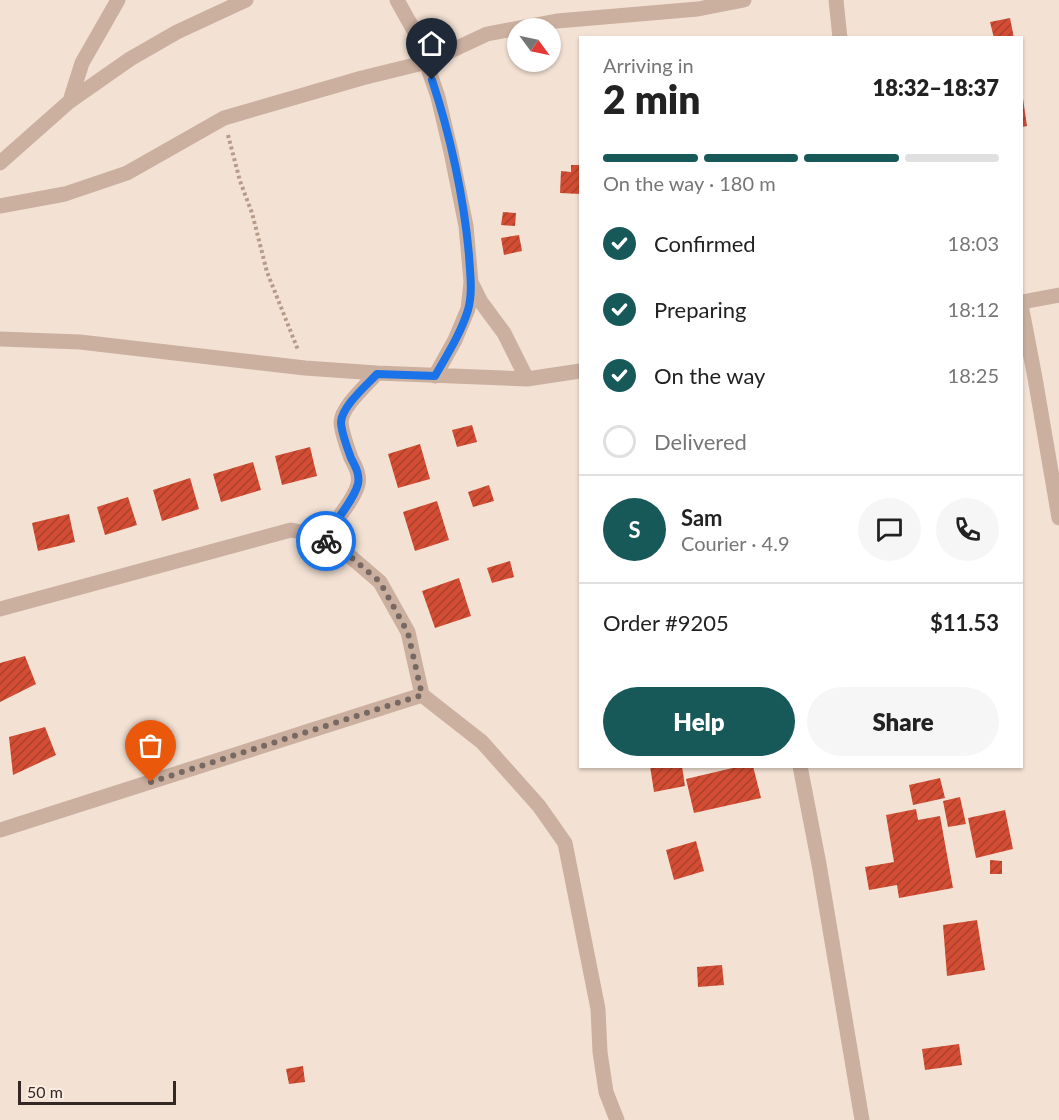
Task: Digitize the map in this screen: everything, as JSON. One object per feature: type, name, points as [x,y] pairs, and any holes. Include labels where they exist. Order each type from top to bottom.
[{"type":"street","points":[[70,101],[82,63],[118,0]]},
{"type":"street","points":[[0,162],[70,101],[130,59],[177,32],[246,0]]},
{"type":"street","points":[[397,0],[417,36],[438,97],[452,152],[466,226],[471,282],[468,309],[455,340],[435,376]]},
{"type":"street","points":[[0,206],[65,194],[127,173],[224,118],[362,78],[427,62],[487,34],[557,21],[698,9],[744,0]]},
{"type":"street","points":[[836,0],[840,36]]},
{"type":"street","points":[[471,282],[481,302],[504,333],[527,379]]},
{"type":"street","points":[[1023,302],[1059,295]]},
{"type":"street","points":[[1023,315],[1059,518]]},
{"type":"street","points":[[0,339],[80,342],[377,374],[527,379],[579,371]]},
{"type":"street","points":[[322,539],[354,494],[358,483],[359,475],[347,449],[341,422],[353,399],[377,374]]},
{"type":"street","points":[[0,609],[291,530],[316,535],[345,552],[380,582],[408,633],[422,695],[482,742],[539,806],[565,843],[598,1009],[600,1052],[606,1092],[617,1120]]},
{"type":"street","points":[[0,830],[422,695]]},
{"type":"street","points":[[800,768],[862,1120]]},
{"type":"path","points":[[224,118],[267,272],[305,368]]},
{"type":"building","points":[[1010,18],[1014,36],[994,36],[990,22]]},
{"type":"building","points":[[1023,99],[1027,126],[1023,127]]},
{"type":"building","points":[[571,165],[579,165],[579,194],[560,193],[561,171],[571,172]]},
{"type":"building","points":[[503,212],[516,213],[515,226],[501,225]]},
{"type":"building","points":[[519,235],[522,251],[504,255],[501,238]]},
{"type":"building","points":[[472,425],[477,442],[457,447],[452,430]]},
{"type":"building","points":[[420,444],[430,479],[398,488],[388,454]]},
{"type":"building","points":[[310,447],[317,476],[282,485],[275,456]]},
{"type":"building","points":[[253,462],[261,490],[221,502],[213,474]]},
{"type":"building","points":[[190,478],[199,509],[162,521],[153,490]]},
{"type":"building","points":[[489,485],[494,501],[473,507],[468,492]]},
{"type":"building","points":[[128,497],[137,525],[105,535],[97,507]]},
{"type":"building","points":[[437,501],[449,540],[415,551],[403,512]]},
{"type":"building","points":[[69,514],[75,542],[38,551],[32,523]]},
{"type":"building","points":[[510,561],[514,577],[492,583],[487,568]]},
{"type":"building","points":[[459,578],[471,616],[435,628],[422,591]]},
{"type":"building","points":[[25,656],[36,684],[0,702],[0,663]]},
{"type":"building","points":[[45,727],[56,755],[13,775],[9,737]]},
{"type":"building","points":[[650,768],[682,768],[685,786],[654,792]]},
{"type":"building","points":[[733,768],[754,768],[761,798],[694,813],[686,779]]},
{"type":"building","points":[[940,778],[945,798],[913,805],[909,785]]},
{"type":"building","points":[[960,797],[966,824],[948,827],[943,801]]},
{"type":"building","points":[[916,809],[918,820],[940,816],[953,888],[899,898],[897,885],[869,890],[865,867],[894,862],[886,815]]},
{"type":"building","points":[[1005,810],[1013,849],[976,858],[968,818]]},
{"type":"building","points":[[696,841],[704,871],[674,880],[666,850]]},
{"type":"building","points":[[990,860],[1002,861],[1002,874],[990,874]]},
{"type":"building","points":[[977,920],[985,970],[947,976],[943,925]]},
{"type":"building","points":[[722,965],[724,985],[698,987],[697,967]]},
{"type":"building","points":[[959,1044],[962,1065],[925,1070],[922,1049]]},
{"type":"building","points":[[303,1066],[305,1082],[289,1084],[286,1069]]},
{"type":"way so far","points":[[151,782],[422,695],[408,633],[380,582],[345,552],[326,541]]},
{"type":"route","points":[[326,541],[322,539],[354,494],[358,483],[359,475],[347,449],[341,422],[345,411],[377,374],[435,376],[455,340],[468,309],[471,282],[466,226],[452,152],[432,80]]}]
